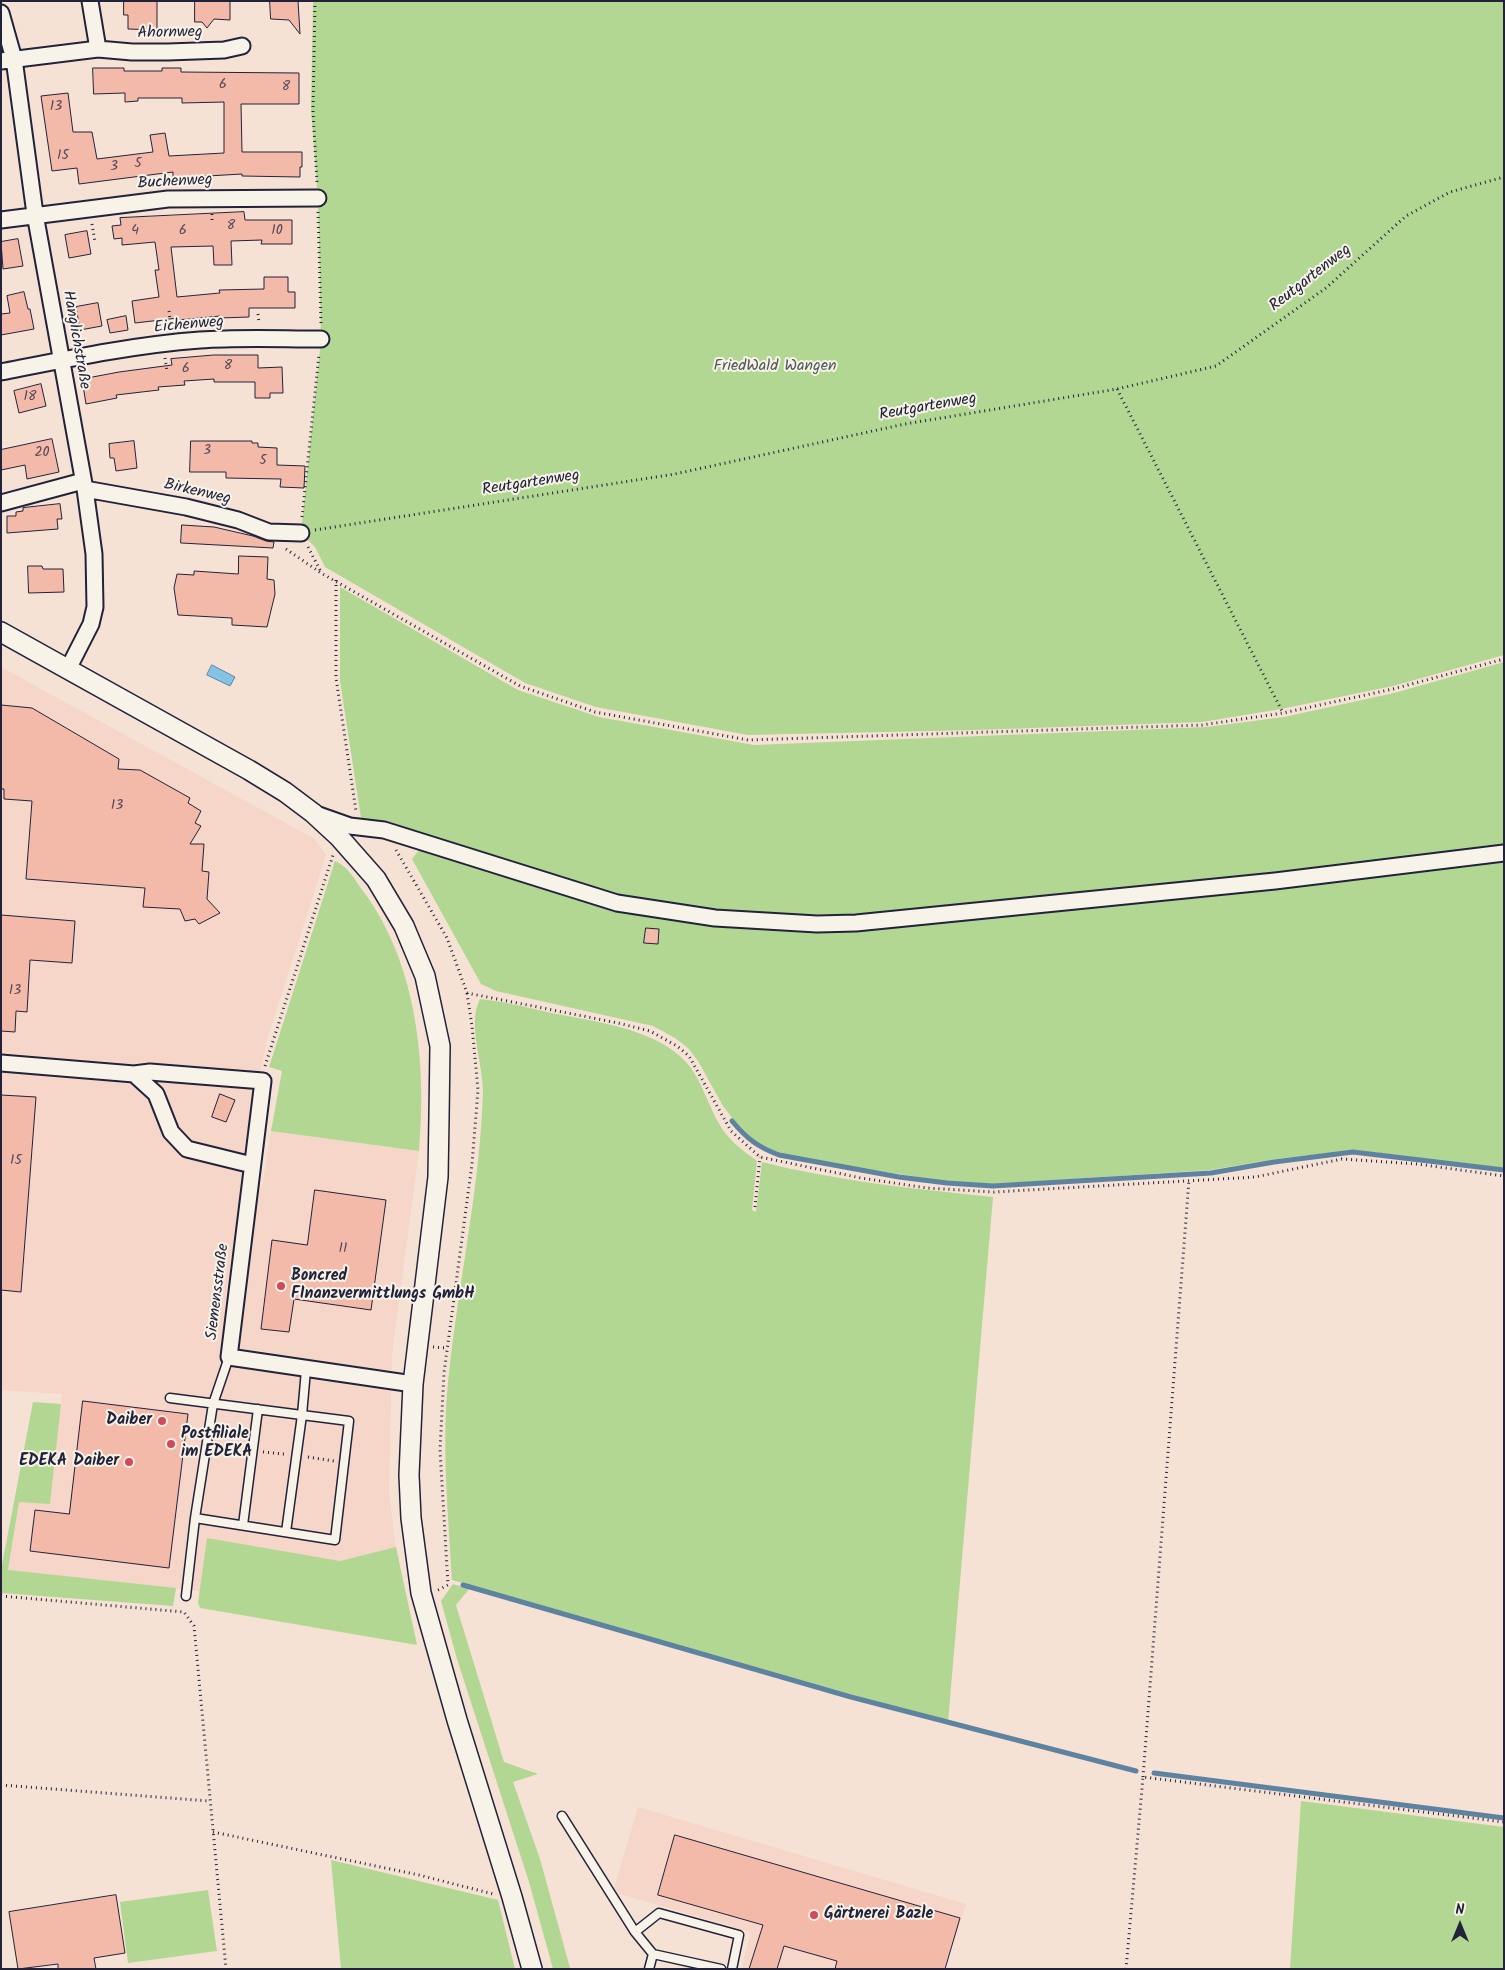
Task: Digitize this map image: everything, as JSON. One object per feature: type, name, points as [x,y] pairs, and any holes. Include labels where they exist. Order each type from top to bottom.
[{"type":"street","points":[[90,1],[98,49]]},
{"type":"street","name":"Hanglichstraße","points":[[1,13],[7,60],[84,485],[94,554],[95,607],[91,624],[68,669]]},
{"type":"street","name":"Ahornweg","points":[[7,60],[98,49],[132,52],[168,52],[224,50],[242,46]]},
{"type":"street","name":"Buchenweg","points":[[1,220],[35,214],[168,199],[318,198]]},
{"type":"street","name":"Eichenweg","points":[[1,372],[60,360],[200,340],[321,339]]},
{"type":"street","points":[[1,503],[84,485]]},
{"type":"street","name":"Birkenweg","points":[[84,485],[238,520],[269,532],[301,533]]},
{"type":"street","points":[[1,632],[249,770],[313,812],[339,837],[376,879],[404,926],[425,976],[440,1046],[438,1177],[413,1384],[409,1483],[411,1518],[421,1594],[532,1969]]},
{"type":"street","points":[[313,812],[350,826],[384,830],[617,903],[715,918],[817,924],[856,923],[1275,881],[1504,853]]},
{"type":"street","points":[[1,1063],[134,1074],[150,1072],[263,1082]]},
{"type":"street","points":[[134,1074],[156,1094],[171,1132],[187,1149],[252,1165]]},
{"type":"street","name":"Siemensstraße","points":[[263,1082],[229,1358],[413,1384]]},
{"type":"lane","points":[[186,1596],[195,1518],[213,1404],[229,1358]]},
{"type":"lane","points":[[286,1532],[302,1415],[306,1370]]},
{"type":"lane","points":[[170,1398],[349,1421],[335,1540],[195,1518]]},
{"type":"lane","points":[[243,1525],[258,1409]]},
{"type":"lane","points":[[562,1816],[635,1932],[653,1954],[721,1969]]},
{"type":"lane","points":[[635,1932],[659,1913],[740,1935],[732,1969]]},
{"type":"lane","points":[[649,1969],[653,1954]]},
{"type":"path","points":[[315,1],[313,111],[317,170]]},
{"type":"path","name":"Reutgartenweg","points":[[301,533],[675,474],[905,424],[1117,389],[1216,366],[1326,288],[1406,216],[1450,192],[1504,177]]},
{"type":"path","points":[[1117,389],[1282,713]]},
{"type":"path","points":[[269,532],[280,546],[322,573],[520,686],[595,712],[748,740],[1202,725],[1282,713],[1392,689],[1504,659]]},
{"type":"path","points":[[301,533],[322,573]]},
{"type":"path","points":[[336,580],[336,678],[358,827]]},
{"type":"path","points":[[384,830],[447,938],[467,993],[478,1090],[472,1164],[446,1348],[440,1450],[448,1585],[435,1592],[421,1594]]},
{"type":"path","points":[[263,1082],[266,1062],[339,837]]},
{"type":"path","points":[[467,993],[650,1031],[677,1046],[689,1056],[731,1131],[760,1156],[861,1178],[927,1188],[994,1192],[1255,1176],[1342,1160],[1417,1164],[1504,1176]]},
{"type":"path","points":[[755,1207],[760,1156]]},
{"type":"path","points":[[1126,1969],[1189,1180]]},
{"type":"path","points":[[437,1348],[446,1348]]},
{"type":"path","points":[[206,1444],[344,1462]]},
{"type":"path","points":[[1,1596],[184,1612],[194,1626],[226,1969]]},
{"type":"path","points":[[1142,1777],[1504,1822]]},
{"type":"path","points":[[1,1785],[210,1801]]},
{"type":"path","points":[[213,1832],[419,1875],[512,1897]]},
{"type":"shaded area","points":[[1,667],[315,839],[326,855],[267,1040],[260,1073],[247,1185],[262,1187],[271,1131],[419,1151],[392,1355],[389,1494],[396,1547],[340,1561],[207,1539],[200,1591],[8,1571],[19,1501],[50,1504],[62,1394],[1,1390]]},
{"type":"shaded area","points":[[638,1807],[966,1904],[945,1969],[741,1969],[751,1932],[613,1892]]},
{"type":"green space","name":"FriedWald Wangen","points":[[313,1],[1504,1],[1504,655],[1393,686],[1281,709],[1202,722],[975,730],[748,735],[596,707],[525,683],[325,567],[315,547],[301,533],[321,339],[318,198],[311,110]]},
{"type":"green space","points":[[340,587],[518,690],[599,717],[754,745],[1207,727],[1284,717],[1394,693],[1504,662],[1504,846],[1120,890],[815,918],[676,906],[622,896],[556,879],[484,857],[385,822],[361,818],[340,681]]},
{"type":"green space","points":[[419,850],[629,912],[813,929],[1504,858],[1504,1168],[1356,1150],[1283,1158],[1210,1170],[993,1184],[945,1181],[820,1162],[778,1153],[746,1136],[723,1106],[698,1061],[688,1048],[675,1038],[653,1026],[496,991],[481,984],[412,859]]},
{"type":"green space","points":[[335,861],[344,866],[351,874],[381,919],[396,950],[407,982],[419,1049],[421,1118],[419,1151],[271,1131],[282,1071],[269,1067]]},
{"type":"green space","points":[[480,999],[620,1027],[656,1040],[672,1050],[691,1069],[727,1135],[757,1161],[752,1210],[756,1212],[762,1162],[847,1179],[993,1197],[948,1722],[452,1580],[445,1450],[447,1399],[453,1338],[474,1197],[481,1127],[483,1092],[475,1032],[476,1009]]},
{"type":"green space","points":[[33,1402],[61,1404],[50,1504],[19,1502],[8,1570],[176,1588],[173,1606],[1,1593],[1,1570]]},
{"type":"green space","points":[[207,1538],[340,1561],[396,1547],[417,1645],[200,1608],[198,1603]]},
{"type":"green space","points":[[453,1584],[469,1589],[456,1605],[504,1762],[538,1774],[513,1782],[540,1859],[570,1968],[553,1969],[529,1882],[457,1659],[441,1601]]},
{"type":"green space","points":[[1301,1801],[1504,1827],[1504,1969],[1290,1969]]},
{"type":"green space","points":[[331,1860],[498,1900],[515,1969],[341,1969]]},
{"type":"green space","points":[[208,1890],[217,1951],[128,1963],[120,1902]]},
{"type":"water","points":[[212,665],[235,677],[230,686],[207,675]]},
{"type":"building","points":[[124,1],[157,1],[157,30],[128,29],[128,15],[124,15]]},
{"type":"building","points":[[195,1],[230,1],[230,20],[214,19],[207,28],[202,22],[195,22]]},
{"type":"building","points":[[270,1],[298,1],[300,34],[289,20],[271,19]]},
{"type":"building","points":[[93,68],[124,68],[124,71],[162,71],[162,68],[181,68],[181,72],[299,73],[299,104],[241,104],[242,152],[302,152],[300,177],[242,176],[242,174],[173,178],[173,172],[79,184],[77,168],[52,171],[41,96],[68,93],[73,132],[92,132],[97,159],[153,152],[150,135],[165,133],[169,156],[224,153],[224,102],[182,103],[182,98],[138,98],[138,101],[125,102],[125,93],[94,94]]},
{"type":"building","points":[[244,212],[245,220],[292,220],[292,244],[261,244],[262,240],[231,241],[232,265],[214,265],[213,246],[171,247],[177,297],[220,293],[219,290],[264,289],[264,277],[288,277],[288,292],[295,292],[295,308],[249,308],[249,317],[220,318],[220,316],[179,320],[178,318],[135,323],[132,301],[159,297],[155,270],[159,270],[155,242],[122,245],[122,238],[114,239],[112,226],[121,225],[120,218]]},
{"type":"building","points":[[87,231],[91,254],[69,258],[65,235]]},
{"type":"building","points":[[18,239],[23,266],[3,269],[1,242]]},
{"type":"building","points":[[24,292],[34,329],[1,335],[1,314],[10,313],[7,296]]},
{"type":"building","points":[[98,303],[102,326],[80,330],[76,307]]},
{"type":"building","points":[[126,316],[128,330],[110,333],[107,320]]},
{"type":"building","points":[[214,355],[258,355],[258,368],[282,367],[283,393],[270,393],[270,398],[255,398],[255,382],[214,382],[214,379],[184,381],[185,385],[158,387],[159,390],[116,395],[117,398],[86,404],[82,379],[172,365],[171,359]]},
{"type":"building","points":[[41,384],[46,406],[19,413],[14,391]]},
{"type":"building","points":[[52,439],[59,472],[27,479],[25,465],[1,470],[1,450]]},
{"type":"building","points":[[134,441],[137,468],[116,471],[114,458],[110,458],[109,444]]},
{"type":"building","points":[[191,441],[252,441],[252,443],[258,443],[258,447],[277,448],[277,465],[305,466],[304,488],[280,487],[281,479],[226,478],[226,472],[190,472]]},
{"type":"building","points":[[60,504],[62,519],[57,519],[58,529],[7,533],[7,516],[16,516],[16,512],[23,511],[23,508]]},
{"type":"building","points":[[182,525],[214,527],[253,536],[274,542],[273,548],[181,543]]},
{"type":"building","points":[[239,556],[268,557],[267,579],[274,580],[275,594],[267,627],[232,625],[232,618],[178,615],[174,588],[177,574],[194,575],[194,571],[238,574]]},
{"type":"building","points":[[28,566],[42,566],[43,569],[63,569],[64,592],[29,593]]},
{"type":"building","points":[[1,705],[32,708],[119,759],[118,769],[140,770],[190,798],[188,803],[201,811],[195,823],[201,826],[190,844],[204,844],[202,871],[209,872],[207,899],[220,913],[199,924],[195,919],[185,921],[180,909],[143,907],[145,888],[26,879],[32,801],[4,799],[4,789],[1,789]]},
{"type":"building","points":[[1,915],[75,921],[72,963],[30,960],[27,1012],[16,1011],[15,1032],[1,1031]]},
{"type":"building","points":[[646,928],[659,929],[658,944],[644,943]]},
{"type":"building","points":[[220,1094],[235,1100],[226,1122],[212,1117]]},
{"type":"building","points":[[1,1095],[36,1097],[21,1292],[1,1290]]},
{"type":"building","points":[[315,1190],[386,1200],[371,1310],[294,1299],[289,1332],[261,1329],[272,1240],[307,1245]]},
{"type":"building","name":"EDEKA Daiber","points":[[83,1401],[188,1414],[169,1568],[30,1551],[35,1510],[69,1514]]},
{"type":"building","points":[[675,1835],[960,1918],[945,1969],[835,1969],[837,1961],[784,1946],[777,1969],[749,1969],[763,1925],[658,1895]]},
{"type":"building","points":[[116,1895],[125,1953],[94,1958],[96,1969],[58,1969],[58,1964],[18,1969],[9,1912]]},
{"type":"waterway","points":[[732,1121],[753,1142],[779,1155],[899,1177],[993,1186],[1211,1173],[1274,1162],[1353,1152],[1504,1170]]},
{"type":"waterway","points":[[463,1585],[851,1697],[1136,1771]]},
{"type":"waterway","points":[[1154,1773],[1504,1818]]},
{"type":"place","name":"Boncred FInanzvermittlungs GmbH","points":[[281,1286]]},
{"type":"place","name":"Daiber","points":[[162,1421]]},
{"type":"place","name":"Postfiliale im EDEKA","points":[[171,1444]]},
{"type":"place","name":"EDEKA Daiber","points":[[129,1462]]},
{"type":"place","name":"Gärtnerei Bazle","points":[[814,1915]]}]
